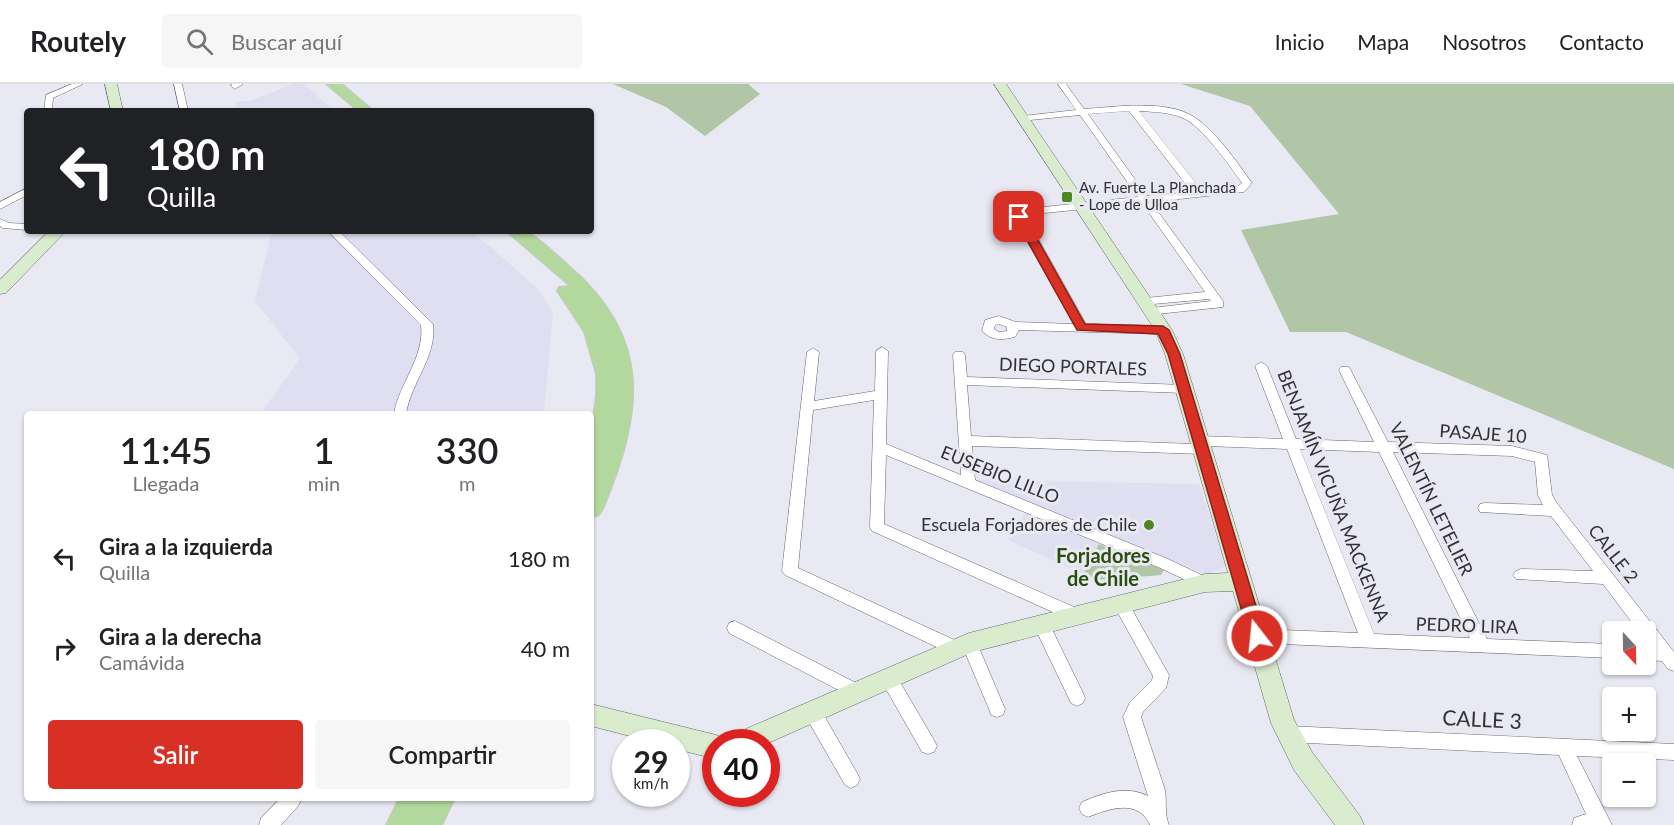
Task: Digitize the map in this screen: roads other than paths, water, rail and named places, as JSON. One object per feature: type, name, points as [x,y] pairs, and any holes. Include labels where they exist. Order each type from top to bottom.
[{"type":"main road","points":[[319,84],[348,108]]},
{"type":"main road","points":[[333,84],[363,108]]},
{"type":"main road","points":[[500,234],[568,293],[589,322],[602,348],[607,378],[607,405],[594,457]]},
{"type":"main road","points":[[518,234],[588,294],[605,316],[618,346],[624,387],[622,418],[607,472],[594,502]]},
{"type":"main road","points":[[401,825],[414,801]]},
{"type":"main road","points":[[426,825],[438,801]]},
{"type":"street","points":[[48,108],[49,96],[79,84]]},
{"type":"street","points":[[111,84],[116,108]]},
{"type":"street","points":[[178,84],[183,108]]},
{"type":"street","points":[[1000,84],[1163,330],[1174,354],[1287,734],[1303,761],[1351,825]]},
{"type":"street","points":[[1062,84],[1216,299],[1149,307]]},
{"type":"street","points":[[1023,119],[1160,108],[1192,119],[1248,183],[1245,188],[1199,194],[1020,212],[1019,217],[1082,328]]},
{"type":"street","points":[[1132,109],[1199,194]]},
{"type":"street","points":[[0,206],[24,193]]},
{"type":"street","points":[[1,225],[24,226]]},
{"type":"street","points":[[0,289],[55,234]]},
{"type":"street","points":[[336,234],[427,324],[429,341],[405,391],[401,411]]},
{"type":"street","points":[[1013,326],[1163,330]]},
{"type":"street","points":[[882,351],[876,527],[1075,615]]},
{"type":"street","points":[[813,352],[790,571],[962,645],[997,709]]},
{"type":"street","points":[[959,355],[968,483]]},
{"type":"street","name":"BENJAMÍN VICUÑA MACKENNA","points":[[1261,366],[1369,641]]},
{"type":"street","name":"VALENTÍN LETELIER","points":[[1345,370],[1482,646]]},
{"type":"street","name":"DIEGO PORTALES","points":[[961,381],[1184,389]]},
{"type":"street","points":[[807,407],[881,394]]},
{"type":"street","name":"PASAJE 10","points":[[965,441],[1201,445],[1291,444],[1421,448],[1520,452],[1542,459]]},
{"type":"street","name":"EUSEBIO LILLO","points":[[879,447],[1163,563],[1204,583]]},
{"type":"street","name":"CALLE 2","points":[[1542,459],[1545,495],[1555,511],[1670,659]]},
{"type":"street","points":[[1485,508],[1555,511]]},
{"type":"street","points":[[1521,574],[1607,578]]},
{"type":"street","points":[[772,729],[962,645],[1204,583],[1241,582]]},
{"type":"street","points":[[1121,604],[1161,675],[1160,683],[1132,713],[1156,790],[1158,820]]},
{"type":"street","points":[[1041,624],[1077,698]]},
{"type":"street","points":[[735,628],[856,691]]},
{"type":"street","name":"PEDRO LIRA","points":[[1257,636],[1602,651]]},
{"type":"street","points":[[888,677],[928,746]]},
{"type":"street","points":[[812,711],[851,779]]},
{"type":"street","points":[[594,716],[702,743]]},
{"type":"street","name":"CALLE 3","points":[[1287,734],[1674,752]]},
{"type":"street","points":[[1564,747],[1594,823]]},
{"type":"street","points":[[1088,808],[1104,802],[1127,798],[1143,803],[1158,820]]},
{"type":"street","points":[[268,825],[291,801]]},
{"type":"place","name":"Av. Fuerte La Planchada - Lope de Ulloa","points":[[1067,197]]},
{"type":"place","name":"Escuela Forjadores de Chile","points":[[1149,525]]},
{"type":"district","name":"Forjadores de Chile","points":[[1103,568]]}]
